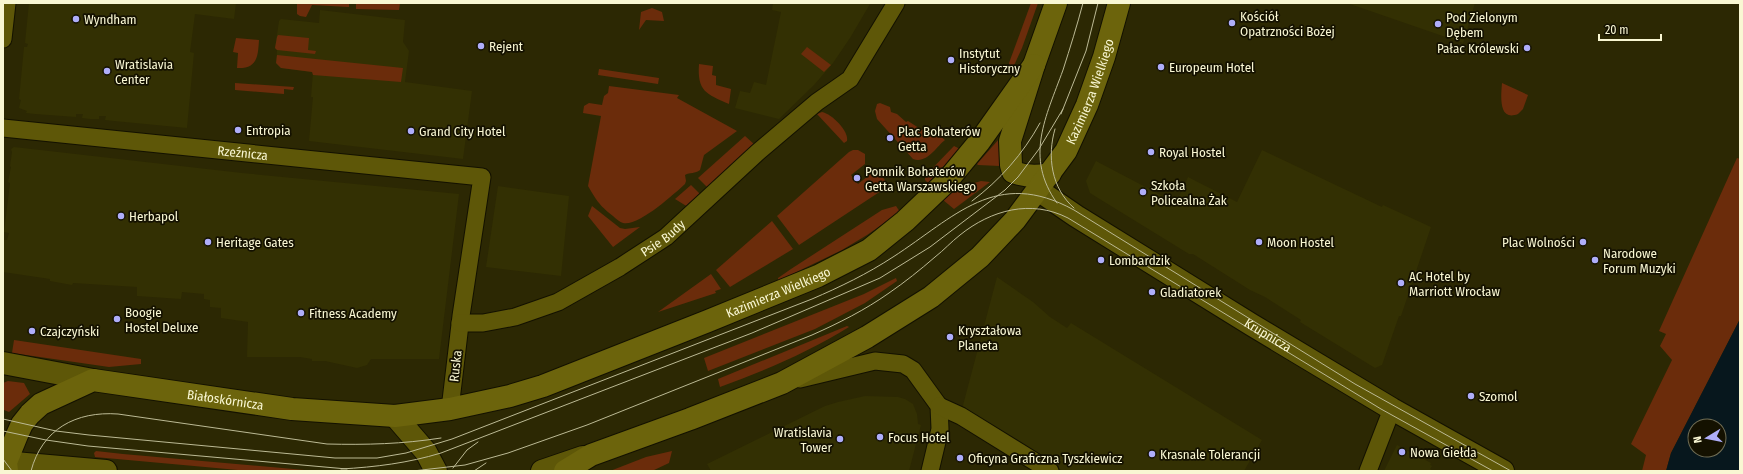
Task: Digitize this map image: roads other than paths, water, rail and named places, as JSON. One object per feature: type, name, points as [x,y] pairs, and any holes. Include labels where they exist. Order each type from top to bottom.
[{"type":"main road","name":"Kazimierza Wielkiego","points":[[1044,182],[1039,176],[1021,175],[1013,172],[1011,165],[1010,141],[1034,65],[1056,3]]},
{"type":"main road","name":"Kazimierza Wielkiego","points":[[591,455],[690,420],[782,383],[867,337],[931,297],[983,253],[1015,220],[1044,182],[1072,141],[1087,105],[1104,57],[1119,3]]},
{"type":"main road","name":"Kazimierza Wielkiego","points":[[450,408],[496,400],[543,386],[818,276],[869,250],[910,218],[947,181],[980,142],[1034,65]]},
{"type":"main road","name":"Białoskórnicza","points":[[93,380],[292,409],[395,416],[450,408]]},
{"type":"main road","points":[[5,465],[22,424],[30,414],[42,404],[93,380]]},
{"type":"main road","points":[[565,471],[591,455]]},
{"type":"street","points":[[3,39],[7,3]]},
{"type":"street","name":"Psie Budy","points":[[460,324],[483,323],[515,317],[537,310],[568,297],[620,267],[666,237],[758,152],[817,102],[850,79],[896,3]]},
{"type":"street","name":"Rzeźnicza","points":[[3,128],[482,177]]},
{"type":"street","name":"Ruska","points":[[450,408],[460,324],[482,177]]},
{"type":"street","name":"Krupnicza","points":[[1044,182],[1076,216],[1392,409],[1503,471]]},
{"type":"street","points":[[782,383],[875,361],[903,364],[913,370],[939,406],[961,416],[1050,471]]},
{"type":"street","name":"Białoskórnicza","points":[[3,363],[93,380]]},
{"type":"street","points":[[930,471],[940,429],[939,406]]},
{"type":"street","points":[[1368,471],[1392,409]]},
{"type":"street","points":[[395,416],[426,452],[436,471]]},
{"type":"street","name":"Kazimierza Wielkiego","points":[[542,471],[591,455]]},
{"type":"street","points":[[5,465],[33,464],[106,471]]},
{"type":"tram line","points":[[1057,203],[1047,186],[1042,169],[1040,153],[1041,137],[1050,104],[1063,70],[1083,3]]},
{"type":"tram line","points":[[1061,114],[1086,51],[1098,3]]},
{"type":"tram line","points":[[341,469],[392,464],[441,453],[752,333],[880,278],[930,247],[1005,190],[1018,177],[1039,149],[1063,109]]},
{"type":"tram line","points":[[972,201],[1010,166],[1040,123]]},
{"type":"tram line","points":[[1055,129],[1051,150],[1053,171],[1060,191],[1074,208]]},
{"type":"tram line","points":[[3,419],[56,431],[89,435],[335,458],[377,458],[406,453],[452,439],[812,299],[873,269],[957,213],[978,202],[999,195],[1022,194],[1046,198],[1074,210],[1355,384],[1511,471]]},
{"type":"tram line","points":[[413,471],[465,465],[508,453],[587,425],[812,335],[852,316],[895,289],[972,226],[998,214],[1026,208],[1054,212],[1068,218],[1381,409],[1493,471]]},
{"type":"tram line","points":[[31,471],[36,456],[43,444],[52,434],[75,420],[103,414],[118,414],[327,444],[384,444],[441,438]]},
{"type":"tram line","points":[[3,431],[46,440],[88,446],[347,469]]},
{"type":"tram line","points":[[453,468],[467,450],[478,442]]},
{"type":"tram line","points":[[3,459],[12,471]]},
{"type":"tram line","points":[[474,471],[486,463]]},
{"type":"place","name":"Wyndham","points":[[76,19]]},
{"type":"place","name":"Kościół Opatrzności Bożej","points":[[1232,23]]},
{"type":"place","name":"Pod Zielonym Dębem","points":[[1438,24]]},
{"type":"place","name":"Rejent","points":[[481,46]]},
{"type":"place","name":"Pałac Królewski","points":[[1527,48]]},
{"type":"place","name":"Instytut Historyczny","points":[[951,60]]},
{"type":"place","name":"Europeum Hotel","points":[[1161,67]]},
{"type":"place","name":"Wratislavia Center","points":[[107,71]]},
{"type":"place","name":"Entropia","points":[[238,130]]},
{"type":"place","name":"Grand City Hotel","points":[[411,131]]},
{"type":"place","name":"Plac Bohaterów Getta","points":[[890,138]]},
{"type":"place","name":"Royal Hostel","points":[[1151,152]]},
{"type":"place","name":"Pomnik Bohaterów Getta Warszawskiego","points":[[857,178]]},
{"type":"place","name":"Szkoła Policealna Żak","points":[[1143,192]]},
{"type":"place","name":"Herbapol","points":[[121,216]]},
{"type":"place","name":"Heritage Gates","points":[[208,242]]},
{"type":"place","name":"Moon Hostel","points":[[1259,242]]},
{"type":"place","name":"Plac Wolności","points":[[1583,242]]},
{"type":"place","name":"Lombardzik","points":[[1101,260]]},
{"type":"place","name":"Narodowe Forum Muzyki","points":[[1595,260]]},
{"type":"place","name":"AC Hotel by Marriott Wrocław","points":[[1401,283]]},
{"type":"place","name":"Gladiatorek","points":[[1152,292]]},
{"type":"place","name":"Fitness Academy","points":[[301,313]]},
{"type":"place","name":"Boogie Hostel Deluxe","points":[[117,319]]},
{"type":"place","name":"Czajczyński","points":[[32,331]]},
{"type":"place","name":"Kryształowa Planeta","points":[[950,337]]},
{"type":"place","name":"Szomol","points":[[1471,396]]},
{"type":"place","name":"Focus Hotel","points":[[880,437]]},
{"type":"place","name":"Wratislavia Tower","points":[[840,439]]},
{"type":"place","name":"Nowa Giełda","points":[[1402,452]]},
{"type":"place","name":"Krasnale Tolerancji","points":[[1152,454]]},
{"type":"place","name":"Oficyna Graficzna Tyszkiewicz","points":[[960,458]]}]
